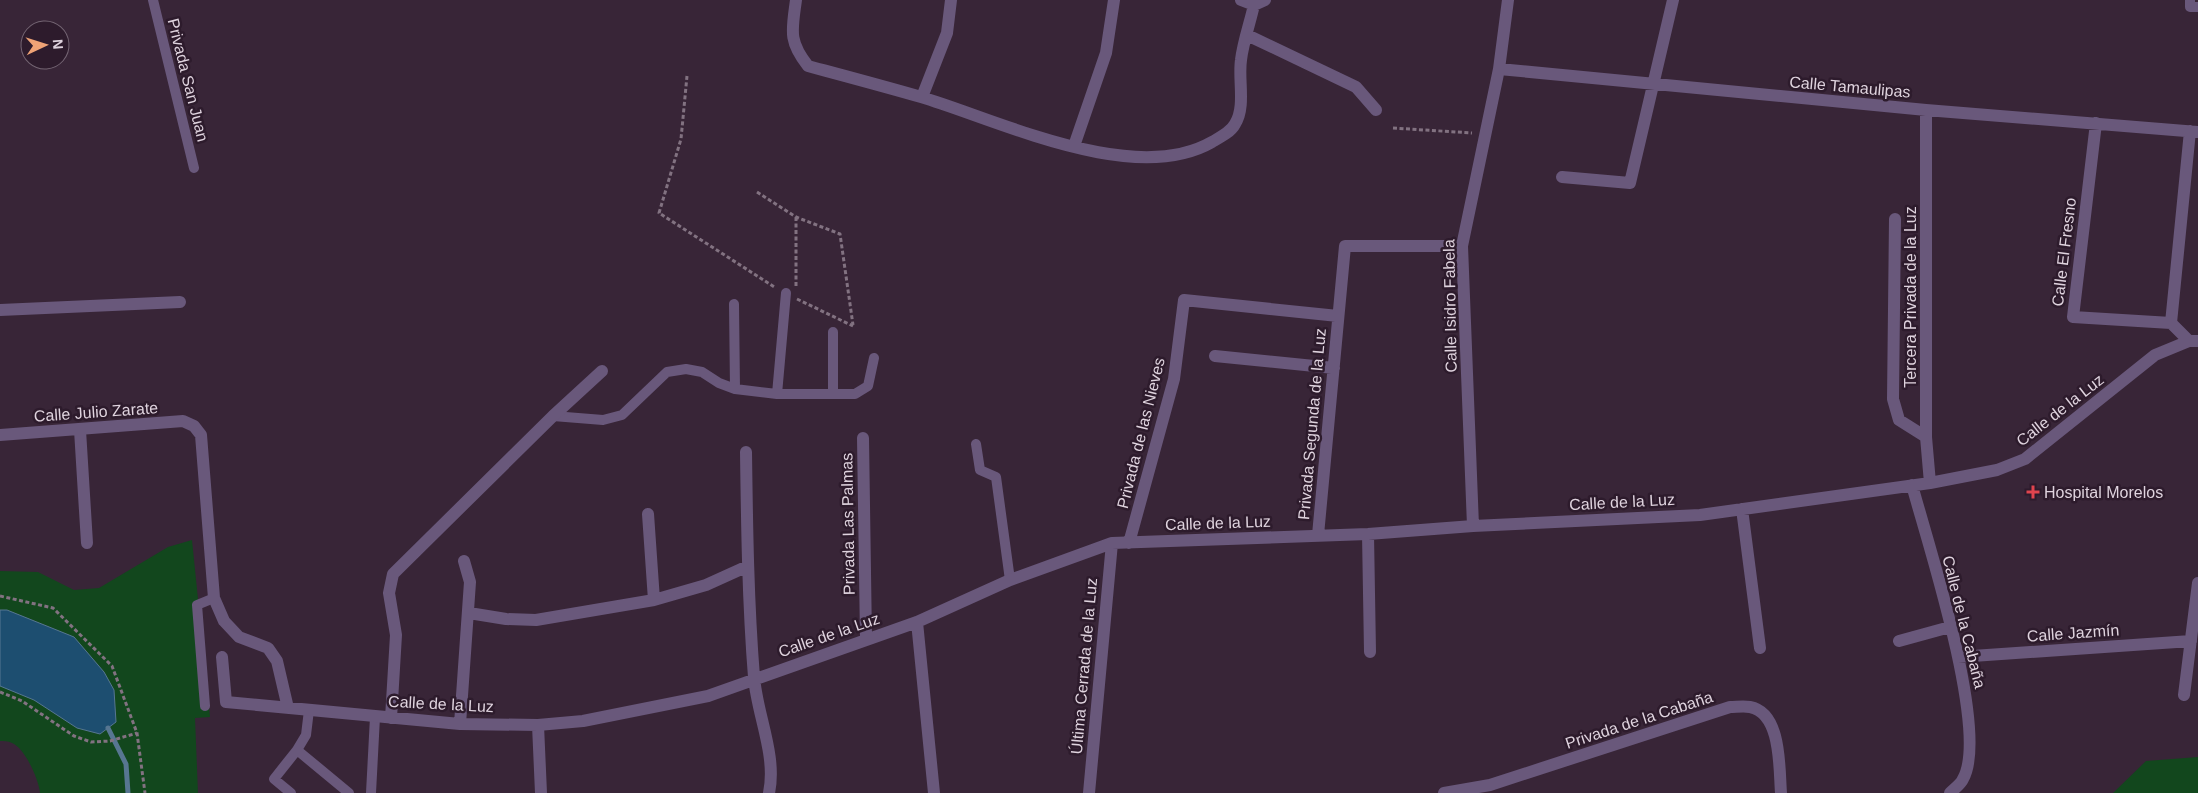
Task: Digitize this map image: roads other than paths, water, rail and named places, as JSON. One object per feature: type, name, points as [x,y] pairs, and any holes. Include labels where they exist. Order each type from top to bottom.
[{"type":"street","points":[[796,0],[791,33],[796,51],[808,66],[922,97],[1022,134],[1097,152],[1168,157],[1200,149],[1221,137],[1235,124],[1239,110],[1241,60],[1247,35],[1260,2],[1241,0]]},
{"type":"street","points":[[922,97],[947,33],[951,0]]},
{"type":"street","points":[[1074,146],[1106,53],[1114,0]]},
{"type":"street","name":"Calle Isidro Fabela","points":[[1473,526],[1462,246],[1499,69],[1508,0]]},
{"type":"street","points":[[1562,177],[1630,183],[1673,0]]},
{"type":"street","points":[[1247,35],[1356,87],[1376,110]]},
{"type":"street","name":"Calle Tamaulipas","points":[[1499,69],[1926,110],[2194,131]]},
{"type":"street","name":"Tercera Privada de la Luz","points":[[1926,110],[1926,437],[1930,483]]},
{"type":"street","name":"Calle El Fresno","points":[[2096,123],[2073,317],[2171,323]]},
{"type":"street","points":[[2193,341],[2171,323],[2194,131]]},
{"type":"street","points":[[1895,219],[1893,400],[1900,420],[1926,437]]},
{"type":"street","name":"Privada Segunda de la Luz","points":[[1318,535],[1345,246],[1462,246]]},
{"type":"street","name":"Privada Segunda de la Luz","points":[[1184,300],[1338,316]]},
{"type":"street","name":"Privada de las Nieves","points":[[1129,543],[1174,379],[1184,300]]},
{"type":"street","points":[[0,310],[180,302]]},
{"type":"street","name":"Calle de la Luz","points":[[222,657],[226,702],[460,724],[538,725],[583,721],[708,696],[917,622],[1010,580],[1112,543],[1368,534],[1473,526],[1700,514],[1930,483],[1997,470],[2025,459],[2155,355],[2193,341]]},
{"type":"street","points":[[1215,356],[1334,368]]},
{"type":"street","points":[[392,718],[396,635],[389,593],[393,574],[553,416],[602,371]]},
{"type":"street","name":"Calle Julio Zarate","points":[[0,435],[183,421],[194,426],[201,435],[214,598]]},
{"type":"street","points":[[80,430],[87,543]]},
{"type":"street","name":"Privada Las Palmas","points":[[863,438],[866,639]]},
{"type":"street","points":[[746,452],[748,566],[754,679],[773,776],[770,793]]},
{"type":"street","name":"Calle de la Cabaña","points":[[1912,485],[1958,657],[1967,702],[1968,758],[1964,779],[1950,793]]},
{"type":"street","points":[[1742,509],[1760,648]]},
{"type":"street","points":[[648,514],[654,600]]},
{"type":"street","points":[[1368,534],[1370,652]]},
{"type":"street","name":"Última Cerrada de la Luz","points":[[1089,793],[1112,543]]},
{"type":"street","points":[[460,724],[470,582],[464,561]]},
{"type":"street","points":[[469,613],[506,619],[536,620],[654,600],[706,585],[748,566]]},
{"type":"street","points":[[2184,695],[2198,583]]},
{"type":"street","points":[[214,598],[224,621],[239,637],[268,648],[277,661],[288,708]]},
{"type":"street","points":[[917,622],[934,793]]},
{"type":"street","points":[[1898,641],[1950,627]]},
{"type":"street","name":"Calle Jazmín","points":[[1958,657],[2190,641]]},
{"type":"street","name":"Privada de la Cabaña","points":[[1444,793],[1490,785],[1730,707],[1751,707],[1768,719],[1777,738],[1781,793]]},
{"type":"street","points":[[538,725],[541,793]]},
{"type":"lane","name":"Privada San Juan","points":[[153,0],[194,168]]},
{"type":"lane","points":[[2190,0],[2190,7],[2198,8]]},
{"type":"lane","points":[[777,394],[786,293]]},
{"type":"lane","points":[[734,304],[735,389]]},
{"type":"lane","points":[[833,332],[833,394]]},
{"type":"lane","points":[[553,416],[604,420],[622,415],[667,372],[686,369],[702,372],[719,383],[735,389],[777,394],[855,394],[868,386],[874,358]]},
{"type":"lane","points":[[976,444],[980,470],[996,477],[1010,580]]},
{"type":"lane","points":[[205,706],[197,605],[214,598]]},
{"type":"lane","points":[[291,793],[274,779],[297,750],[306,735],[309,710]]},
{"type":"lane","points":[[371,793],[375,717]]},
{"type":"lane","points":[[297,750],[349,793]]},
{"type":"water","points":[[0,610],[7,610],[74,637],[104,672],[114,690],[116,722],[100,734],[77,728],[34,700],[0,686]]},
{"type":"waterway","points":[[108,728],[126,764],[128,793]]},
{"type":"place","name":"Hospital Morelos","points":[[2033,492]]}]
